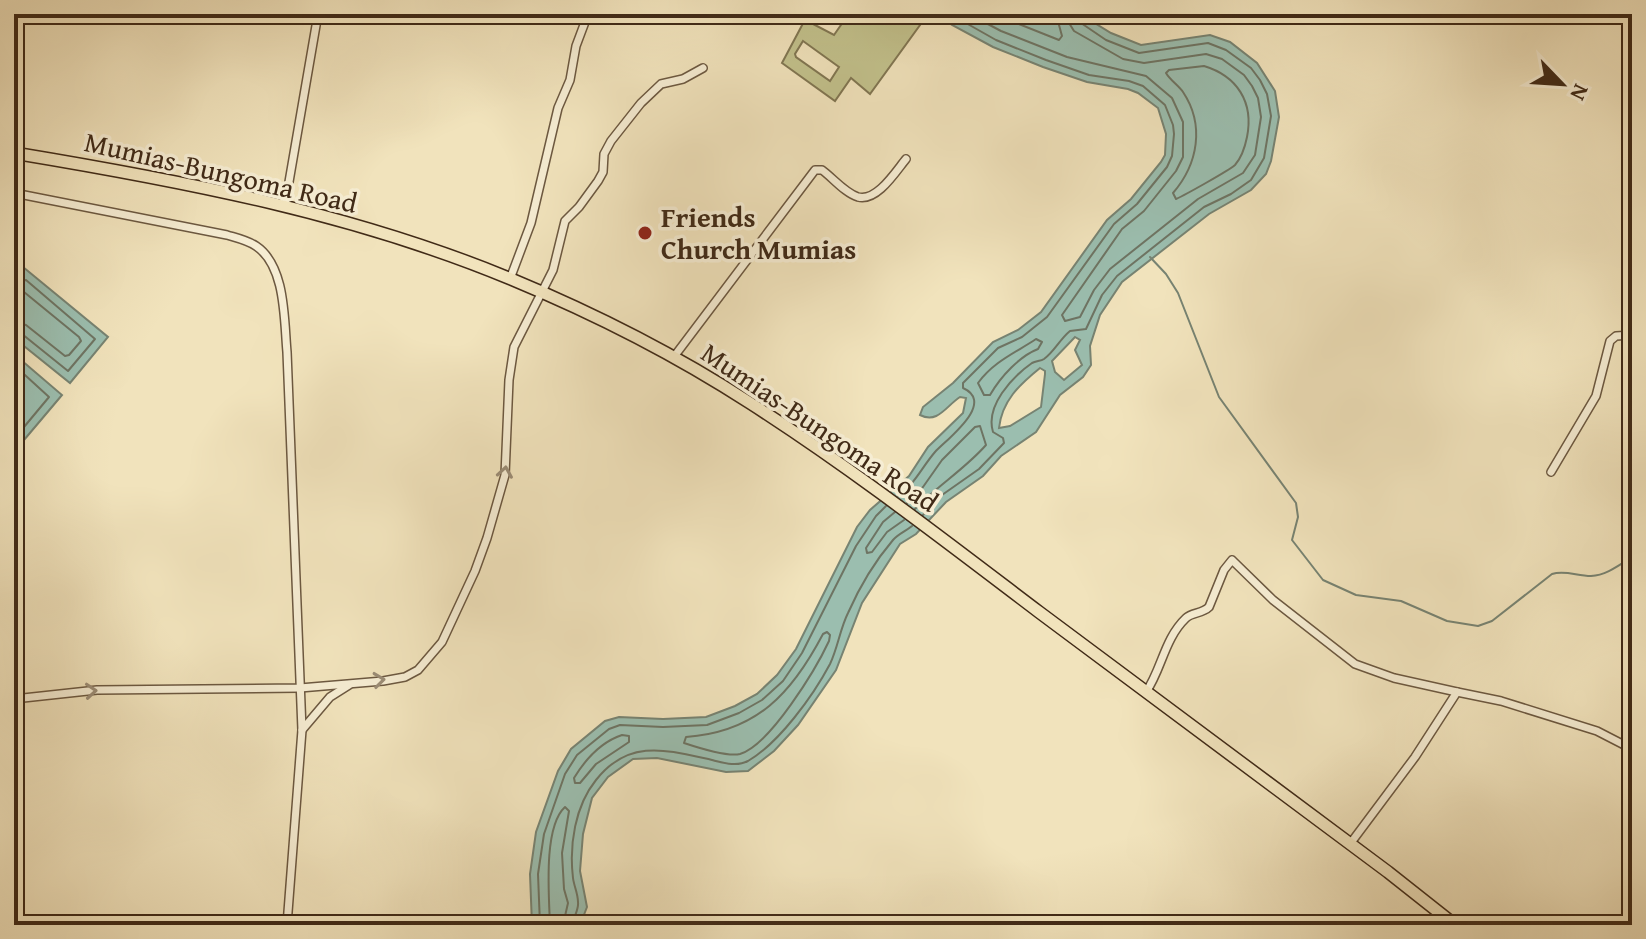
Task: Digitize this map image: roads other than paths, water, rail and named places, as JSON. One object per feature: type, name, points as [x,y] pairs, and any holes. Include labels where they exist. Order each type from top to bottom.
[{"type":"highway","name":"Mumias-Bungoma Road","points":[[14,153],[285,205],[435,251],[542,293],[673,358],[749,402],[873,488],[1455,925]]},
{"type":"street","points":[[285,205],[318,14]]},
{"type":"street","points":[[510,279],[531,223],[558,108],[570,80],[576,46],[588,14]]},
{"type":"street","points":[[14,699],[97,690],[300,688],[405,677],[418,670],[442,642],[487,538],[505,475],[509,380],[514,347],[556,264],[565,221],[602,175],[604,154],[614,136],[653,90],[703,68]]},
{"type":"street","points":[[673,358],[815,170],[822,170],[858,197],[867,197],[884,185],[906,159]]},
{"type":"street","points":[[14,193],[227,235],[249,242],[269,258],[281,300],[287,352],[302,730],[287,925]]},
{"type":"street","points":[[1551,472],[1596,396],[1610,341],[1616,336],[1632,335]]},
{"type":"street","points":[[1146,692],[1167,643],[1189,615],[1207,610],[1224,570],[1232,560],[1273,600],[1353,663],[1394,678],[1501,701],[1597,731],[1632,749]]},
{"type":"street","points":[[302,730],[330,697],[351,683]]},
{"type":"street","points":[[1350,844],[1415,757],[1457,692]]},
{"type":"street","points":[[1632,830],[1627,841],[1632,843]]},
{"type":"water","points":[[937,14],[1080,14],[1111,33],[1141,45],[1210,35],[1230,42],[1257,63],[1275,91],[1279,117],[1266,174],[1251,190],[1209,214],[1122,282],[1100,315],[1090,346],[1091,365],[1083,377],[1060,395],[1036,432],[1001,456],[983,476],[946,502],[916,534],[900,544],[862,603],[836,670],[798,725],[774,751],[748,771],[726,772],[657,758],[633,759],[608,777],[592,798],[583,834],[580,871],[587,907],[580,925],[532,925],[530,874],[536,832],[558,771],[571,749],[605,721],[619,717],[706,717],[757,694],[777,675],[796,649],[857,527],[870,510],[909,476],[928,447],[963,413],[966,398],[960,397],[937,416],[920,415],[923,407],[953,383],[993,342],[1018,330],[1041,312],[1107,220],[1131,199],[1165,155],[1166,134],[1158,108],[1138,93],[1087,82],[1043,67],[993,47]],"holes":[[[1075,337],[1080,340],[1075,350],[1082,365],[1064,380],[1055,372],[1052,361]],[[1040,368],[1045,371],[1041,407],[1010,426],[999,428],[1013,394]]]},
{"type":"water","points":[[23,267],[108,337],[70,383],[14,338],[14,277]]},
{"type":"water","points":[[14,354],[62,395],[24,440],[14,432]]},
{"type":"waterway","points":[[1150,257],[1178,293],[1219,397],[1296,503],[1298,517],[1292,540],[1323,580],[1356,595],[1401,601],[1447,621],[1478,626],[1492,621],[1552,574],[1597,575],[1632,557]]},
{"type":"place","name":"Friends Church Mumias","points":[[645,233]]}]
